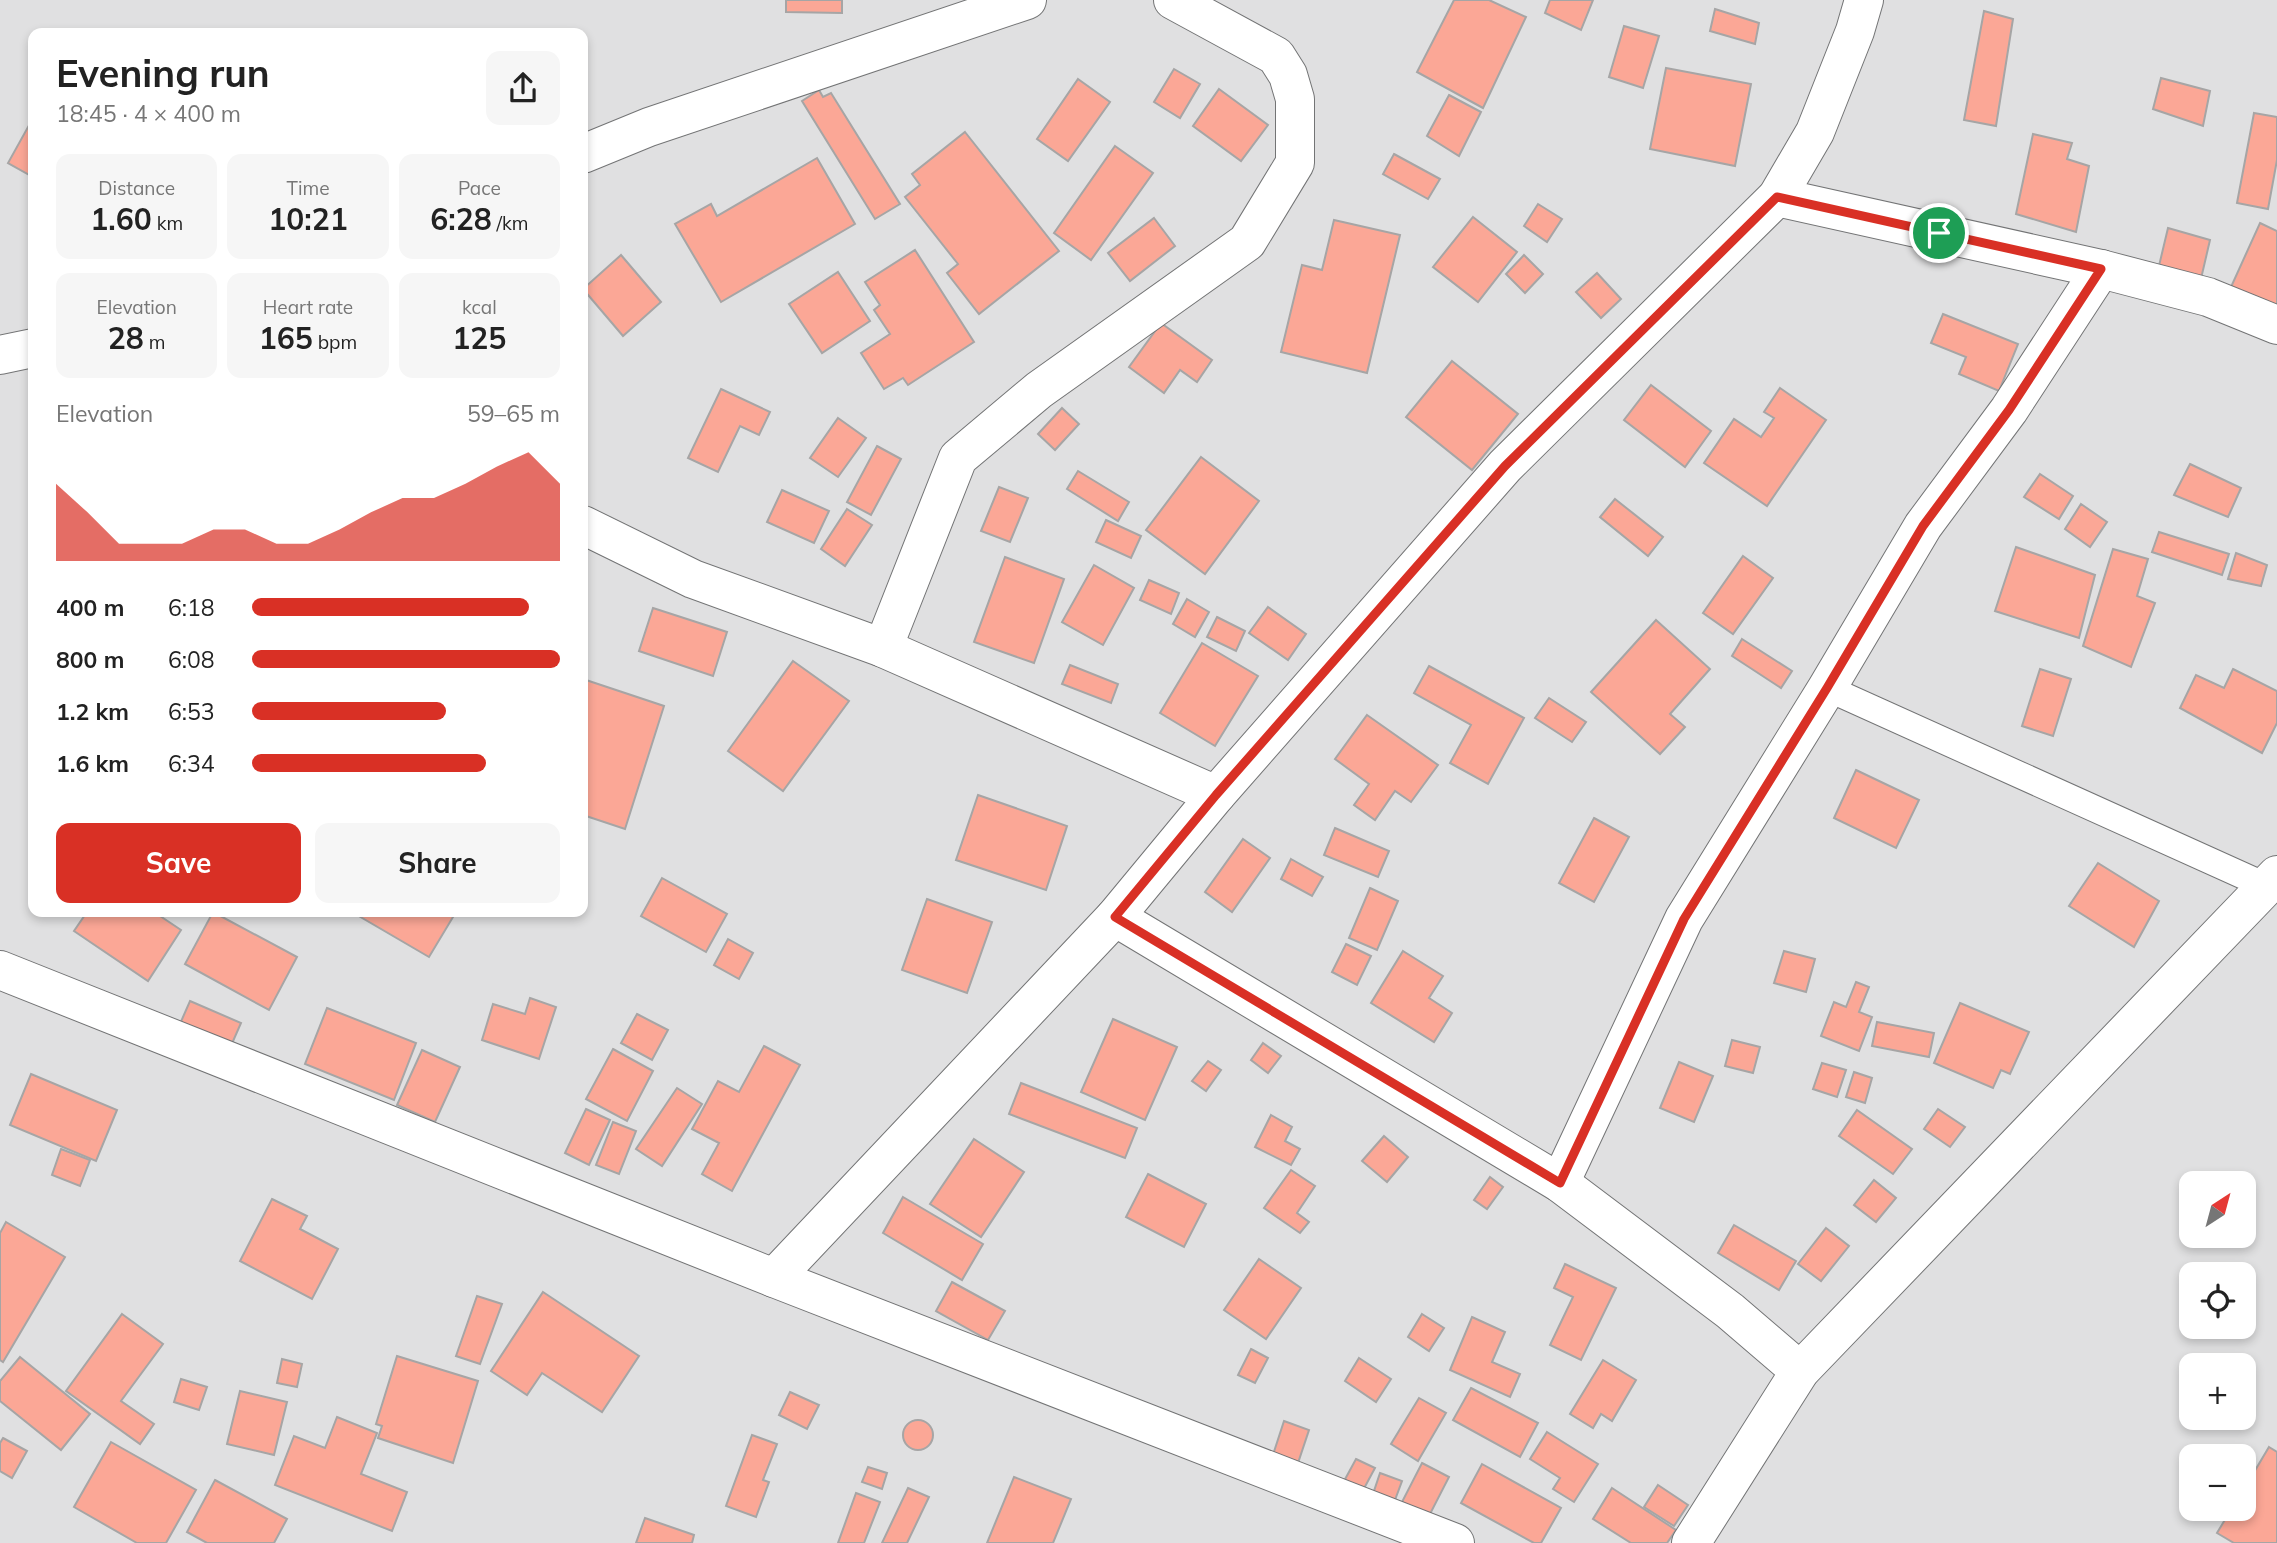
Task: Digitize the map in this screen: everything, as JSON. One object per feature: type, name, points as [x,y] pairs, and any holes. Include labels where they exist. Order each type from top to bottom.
[{"type":"street","points":[[588,152],[649,127],[1027,0]]},
{"type":"street","points":[[883,648],[958,458],[1039,390],[1247,242],[1295,163],[1294,99],[1289,75],[1276,56],[1173,0]]},
{"type":"street","points":[[774,1278],[1115,917],[1216,795],[1505,466],[1777,197],[1815,132],[1855,31],[1864,0]]},
{"type":"street","points":[[1777,197],[2101,269],[2208,297],[2277,325]]},
{"type":"street","points":[[1560,1183],[1684,919],[1827,688],[1923,526],[2009,410],[2101,269]]},
{"type":"street","points":[[0,355],[28,349]]},
{"type":"street","points":[[588,527],[693,579],[883,648],[1216,795]]},
{"type":"street","points":[[1691,1543],[1800,1371],[2272,881]]},
{"type":"street","points":[[1115,917],[1560,1183],[1730,1311],[1800,1371]]},
{"type":"street","points":[[0,970],[774,1278],[1455,1543]]},
{"type":"lane","points":[[1827,688],[2272,881]]},
{"type":"building","points":[[786,0],[842,0],[842,13],[786,12]]},
{"type":"building","points":[[1454,0],[1489,0],[1526,17],[1483,108],[1417,72]]},
{"type":"building","points":[[1550,0],[1593,0],[1581,30],[1545,13]]},
{"type":"building","points":[[1715,9],[1759,23],[1755,44],[1710,31]]},
{"type":"building","points":[[1984,11],[2013,19],[1996,126],[1964,120]]},
{"type":"building","points":[[1624,26],[1659,36],[1643,88],[1609,77]]},
{"type":"building","points":[[1666,68],[1751,84],[1735,166],[1650,149]]},
{"type":"building","points":[[1174,69],[1200,84],[1180,118],[1154,102]]},
{"type":"building","points":[[2161,78],[2210,91],[2203,126],[2153,109]]},
{"type":"building","points":[[1078,79],[1110,102],[1068,161],[1037,139]]},
{"type":"building","points":[[1219,89],[1268,125],[1241,161],[1193,126]]},
{"type":"building","points":[[819,90],[823,97],[831,93],[900,204],[875,219],[802,101]]},
{"type":"building","points":[[1449,95],[1481,112],[1459,156],[1427,136]]},
{"type":"building","points":[[2254,113],[2277,117],[2277,160],[2268,209],[2237,203]]},
{"type":"building","points":[[28,127],[28,174],[8,163]]},
{"type":"building","points":[[965,132],[1059,251],[979,314],[947,273],[958,264],[905,197],[920,185],[912,174]]},
{"type":"building","points":[[2033,134],[2072,143],[2067,159],[2089,166],[2076,232],[2016,214]]},
{"type":"building","points":[[1115,146],[1153,173],[1091,260],[1054,233]]},
{"type":"building","points":[[1394,154],[1440,179],[1428,199],[1383,174]]},
{"type":"building","points":[[817,158],[855,224],[721,302],[675,224],[711,204],[717,216]]},
{"type":"building","points":[[1538,204],[1562,219],[1547,242],[1524,226]]},
{"type":"building","points":[[1473,217],[1517,252],[1478,302],[1433,267]]},
{"type":"building","points":[[1154,218],[1175,246],[1130,281],[1108,253]]},
{"type":"building","points":[[1334,220],[1400,235],[1367,373],[1281,352],[1302,265],[1322,270]]},
{"type":"building","points":[[2260,223],[2277,231],[2277,307],[2231,287]]},
{"type":"building","points":[[2168,228],[2210,240],[2200,283],[2158,270]]},
{"type":"building","points":[[915,250],[974,342],[908,385],[903,378],[884,389],[861,353],[890,334],[874,310],[880,305],[865,282]]},
{"type":"building","points":[[621,255],[661,302],[623,336],[588,295],[588,285]]},
{"type":"building","points":[[1524,255],[1543,274],[1525,293],[1506,274]]},
{"type":"building","points":[[838,272],[870,321],[822,353],[789,304]]},
{"type":"building","points":[[1597,273],[1621,299],[1601,318],[1576,292]]},
{"type":"building","points":[[1943,314],[2018,344],[1999,391],[1959,374],[1966,357],[1931,343]]},
{"type":"building","points":[[1161,323],[1212,360],[1197,382],[1180,370],[1164,393],[1129,367]]},
{"type":"building","points":[[1452,361],[1518,414],[1472,470],[1406,417]]},
{"type":"building","points":[[1651,385],[1711,431],[1685,467],[1624,420]]},
{"type":"building","points":[[1780,388],[1826,420],[1767,506],[1704,463],[1734,419],[1761,437],[1774,418],[1764,412]]},
{"type":"building","points":[[721,389],[770,412],[759,435],[740,426],[718,472],[688,458]]},
{"type":"building","points":[[1062,408],[1079,424],[1055,450],[1038,434]]},
{"type":"building","points":[[838,418],[866,438],[838,477],[810,458]]},
{"type":"building","points":[[877,446],[901,459],[871,515],[847,502]]},
{"type":"building","points":[[1201,457],[1259,501],[1205,574],[1146,530]]},
{"type":"building","points":[[2190,464],[2241,488],[2228,517],[2174,495]]},
{"type":"building","points":[[1078,471],[1129,502],[1118,521],[1067,489]]},
{"type":"building","points":[[2040,474],[2073,496],[2059,519],[2024,497]]},
{"type":"building","points":[[999,487],[1028,498],[1010,542],[981,531]]},
{"type":"building","points":[[782,490],[829,511],[814,543],[767,522]]},
{"type":"building","points":[[1615,499],[1663,537],[1648,556],[1600,517]]},
{"type":"building","points":[[2081,504],[2107,522],[2090,547],[2065,529]]},
{"type":"building","points":[[847,509],[872,525],[845,566],[821,549]]},
{"type":"building","points":[[1106,520],[1141,536],[1131,558],[1096,542]]},
{"type":"building","points":[[2159,532],[2229,554],[2222,575],[2152,552]]},
{"type":"building","points":[[2016,547],[2095,575],[2079,638],[1995,611]]},
{"type":"building","points":[[2113,549],[2148,559],[2137,596],[2155,603],[2131,667],[2083,646]]},
{"type":"building","points":[[2236,553],[2267,565],[2261,586],[2228,579]]},
{"type":"building","points":[[1743,556],[1773,578],[1733,634],[1703,613]]},
{"type":"building","points":[[1005,557],[1064,579],[1034,663],[974,642]]},
{"type":"building","points":[[1094,565],[1134,588],[1103,645],[1062,622]]},
{"type":"building","points":[[1149,580],[1179,593],[1171,614],[1140,600]]},
{"type":"building","points":[[1187,599],[1209,612],[1195,637],[1173,624]]},
{"type":"building","points":[[1268,607],[1306,634],[1288,660],[1249,633]]},
{"type":"building","points":[[653,608],[727,632],[713,676],[639,651]]},
{"type":"building","points":[[1217,617],[1245,631],[1236,651],[1207,637]]},
{"type":"building","points":[[1656,620],[1710,669],[1670,714],[1685,727],[1660,754],[1591,692]]},
{"type":"building","points":[[1742,639],[1792,671],[1781,688],[1732,656]]},
{"type":"building","points":[[1202,643],[1258,676],[1215,746],[1160,713]]},
{"type":"building","points":[[793,661],[849,701],[783,791],[728,751]]},
{"type":"building","points":[[1070,665],[1118,684],[1111,703],[1062,684]]},
{"type":"building","points":[[1429,666],[1524,718],[1488,784],[1450,763],[1471,725],[1414,693]]},
{"type":"building","points":[[2040,669],[2071,679],[2053,736],[2022,726]]},
{"type":"building","points":[[2233,669],[2277,691],[2277,723],[2262,753],[2180,708],[2196,675],[2224,688]]},
{"type":"building","points":[[588,681],[664,706],[625,829],[588,817]]},
{"type":"building","points":[[1549,698],[1586,722],[1572,742],[1535,718]]},
{"type":"building","points":[[1367,715],[1438,765],[1411,802],[1395,791],[1375,820],[1354,805],[1369,784],[1335,759]]},
{"type":"building","points":[[1856,770],[1919,800],[1896,848],[1834,818]]},
{"type":"building","points":[[978,795],[1067,826],[1046,890],[956,860]]},
{"type":"building","points":[[1594,818],[1629,837],[1594,902],[1559,883]]},
{"type":"building","points":[[1335,828],[1389,851],[1378,877],[1324,855]]},
{"type":"building","points":[[1243,839],[1270,858],[1232,912],[1205,892]]},
{"type":"building","points":[[1291,859],[1323,877],[1312,896],[1281,879]]},
{"type":"building","points":[[2098,863],[2159,901],[2134,947],[2069,906]]},
{"type":"building","points":[[662,878],[727,914],[706,952],[641,916]]},
{"type":"building","points":[[1370,888],[1398,901],[1377,950],[1349,938]]},
{"type":"building","points":[[927,899],[992,922],[967,993],[902,970]]},
{"type":"building","points":[[84,917],[162,917],[181,930],[148,981],[74,931]]},
{"type":"building","points":[[210,917],[222,917],[297,957],[269,1010],[185,964]]},
{"type":"building","points":[[361,917],[453,917],[429,957]]},
{"type":"building","points":[[728,939],[753,953],[739,979],[714,965]]},
{"type":"building","points":[[1346,944],[1371,956],[1357,985],[1332,972]]},
{"type":"building","points":[[1403,951],[1443,976],[1429,998],[1452,1013],[1434,1042],[1371,1003]]},
{"type":"building","points":[[1784,951],[1815,959],[1806,992],[1774,983]]},
{"type":"building","points":[[1856,982],[1869,987],[1859,1012],[1872,1017],[1859,1051],[1821,1036],[1834,1002],[1846,1007]]},
{"type":"building","points":[[530,998],[556,1007],[539,1059],[482,1040],[493,1004],[525,1014]]},
{"type":"building","points":[[190,1001],[241,1023],[227,1055],[176,1033]]},
{"type":"building","points":[[1960,1003],[2029,1032],[2010,1074],[2001,1070],[1993,1088],[1934,1063]]},
{"type":"building","points":[[327,1008],[416,1043],[394,1100],[305,1064]]},
{"type":"building","points":[[637,1014],[668,1030],[652,1060],[621,1043]]},
{"type":"building","points":[[1113,1019],[1177,1047],[1145,1120],[1081,1092]]},
{"type":"building","points":[[1877,1022],[1934,1033],[1929,1057],[1872,1046]]},
{"type":"building","points":[[1732,1040],[1760,1047],[1753,1073],[1725,1066]]},
{"type":"building","points":[[1263,1043],[1281,1056],[1268,1073],[1251,1060]]},
{"type":"building","points":[[764,1046],[800,1065],[732,1191],[702,1174],[719,1143],[692,1129],[718,1081],[739,1092]]},
{"type":"building","points":[[613,1049],[653,1071],[627,1121],[586,1099]]},
{"type":"building","points":[[422,1050],[460,1067],[435,1122],[397,1105]]},
{"type":"building","points":[[1208,1061],[1221,1070],[1206,1091],[1192,1081]]},
{"type":"building","points":[[1679,1062],[1713,1076],[1694,1122],[1660,1108]]},
{"type":"building","points":[[1822,1063],[1846,1070],[1837,1097],[1813,1089]]},
{"type":"building","points":[[1854,1072],[1872,1078],[1865,1103],[1846,1097]]},
{"type":"building","points":[[31,1074],[117,1110],[96,1161],[10,1125]]},
{"type":"building","points":[[1021,1083],[1137,1128],[1125,1158],[1009,1114]]},
{"type":"building","points":[[677,1088],[702,1104],[662,1166],[636,1149]]},
{"type":"building","points":[[586,1109],[610,1120],[589,1165],[565,1153]]},
{"type":"building","points":[[1938,1109],[1965,1127],[1950,1147],[1924,1129]]},
{"type":"building","points":[[1857,1110],[1912,1149],[1893,1174],[1839,1136]]},
{"type":"building","points":[[1271,1115],[1292,1127],[1285,1141],[1300,1149],[1291,1165],[1255,1147]]},
{"type":"building","points":[[613,1122],[636,1131],[619,1174],[596,1165]]},
{"type":"building","points":[[1384,1136],[1408,1157],[1387,1182],[1362,1161]]},
{"type":"building","points":[[974,1139],[1024,1172],[981,1237],[930,1204]]},
{"type":"building","points":[[61,1149],[90,1160],[80,1186],[52,1175]]},
{"type":"building","points":[[1291,1170],[1315,1186],[1297,1213],[1309,1222],[1300,1233],[1264,1208]]},
{"type":"building","points":[[1148,1174],[1206,1204],[1184,1247],[1126,1217]]},
{"type":"building","points":[[1490,1177],[1503,1187],[1487,1209],[1474,1200]]},
{"type":"building","points":[[1874,1180],[1896,1198],[1876,1222],[1854,1205]]},
{"type":"building","points":[[903,1197],[983,1244],[962,1280],[883,1233]]},
{"type":"building","points":[[272,1199],[307,1216],[300,1229],[338,1249],[312,1299],[240,1261]]},
{"type":"building","points":[[6,1222],[65,1257],[3,1362],[0,1360],[0,1233]]},
{"type":"building","points":[[1734,1225],[1796,1261],[1779,1290],[1718,1253]]},
{"type":"building","points":[[1826,1228],[1849,1246],[1821,1281],[1798,1264]]},
{"type":"building","points":[[1259,1259],[1301,1288],[1266,1339],[1224,1310]]},
{"type":"building","points":[[1565,1264],[1616,1288],[1581,1360],[1550,1345],[1573,1297],[1554,1288]]},
{"type":"building","points":[[952,1282],[1005,1311],[988,1340],[936,1311]]},
{"type":"building","points":[[543,1292],[639,1356],[602,1412],[542,1373],[527,1395],[491,1371]]},
{"type":"building","points":[[477,1296],[502,1304],[480,1364],[456,1356]]},
{"type":"building","points":[[122,1314],[163,1344],[121,1401],[154,1424],[140,1444],[66,1391]]},
{"type":"building","points":[[1422,1314],[1444,1328],[1429,1351],[1408,1337]]},
{"type":"building","points":[[1472,1317],[1505,1332],[1492,1362],[1520,1374],[1510,1397],[1450,1370]]},
{"type":"building","points":[[1251,1349],[1268,1358],[1255,1383],[1238,1375]]},
{"type":"building","points":[[397,1356],[478,1381],[453,1463],[378,1438],[382,1426],[376,1424]]},
{"type":"building","points":[[20,1357],[90,1414],[61,1450],[0,1401],[0,1381]]},
{"type":"building","points":[[1359,1358],[1391,1379],[1376,1402],[1345,1381]]},
{"type":"building","points":[[282,1359],[302,1364],[297,1387],[277,1383]]},
{"type":"building","points":[[1603,1360],[1636,1380],[1612,1421],[1601,1414],[1593,1428],[1570,1414]]},
{"type":"building","points":[[181,1379],[207,1387],[199,1410],[174,1402]]},
{"type":"building","points":[[1471,1388],[1538,1423],[1520,1457],[1453,1420]]},
{"type":"building","points":[[240,1391],[287,1402],[274,1455],[227,1444]]},
{"type":"building","points":[[790,1392],[819,1405],[807,1429],[779,1415]]},
{"type":"building","points":[[1419,1398],[1446,1413],[1418,1461],[1391,1444]]},
{"type":"building","points":[[337,1417],[377,1433],[361,1474],[407,1492],[392,1531],[275,1485],[294,1436],[325,1448]]},
{"type":"building","points":[[918,1420],[929,1424],[933,1435],[929,1446],[918,1450],[907,1446],[903,1435],[907,1424]]},
{"type":"building","points":[[1284,1421],[1309,1430],[1295,1472],[1270,1464]]},
{"type":"building","points":[[1547,1432],[1598,1464],[1574,1502],[1553,1489],[1560,1478],[1530,1459]]},
{"type":"building","points":[[752,1435],[777,1444],[763,1480],[769,1482],[756,1517],[726,1506]]},
{"type":"building","points":[[3,1438],[27,1451],[12,1478],[0,1471],[0,1443]]},
{"type":"building","points":[[111,1442],[196,1490],[166,1543],[137,1543],[74,1507]]},
{"type":"building","points":[[2269,1447],[2277,1452],[2277,1543],[2234,1543],[2217,1533],[2224,1521],[2256,1521],[2256,1469]]},
{"type":"building","points":[[1356,1459],[1375,1468],[1361,1494],[1343,1483]]},
{"type":"building","points":[[1422,1463],[1449,1477],[1429,1516],[1402,1502]]},
{"type":"building","points":[[1482,1464],[1561,1508],[1541,1543],[1534,1543],[1461,1503]]},
{"type":"building","points":[[868,1467],[887,1473],[882,1489],[862,1482]]},
{"type":"building","points":[[1380,1473],[1402,1481],[1392,1508],[1371,1500]]},
{"type":"building","points":[[1014,1477],[1071,1499],[1053,1543],[987,1543]]},
{"type":"building","points":[[215,1480],[287,1519],[274,1543],[207,1543],[187,1532]]},
{"type":"building","points":[[1658,1485],[1688,1505],[1674,1526],[1644,1507]]},
{"type":"building","points":[[908,1488],[929,1497],[907,1543],[882,1543]]},
{"type":"building","points":[[1612,1488],[1676,1530],[1667,1543],[1631,1543],[1593,1519]]},
{"type":"building","points":[[856,1493],[880,1502],[864,1543],[838,1543]]},
{"type":"building","points":[[645,1518],[694,1535],[692,1543],[636,1543]]},
{"type":"route","points":[[1777,197],[1939,233],[2101,269],[2009,410],[1923,526],[1827,688],[1684,919],[1560,1183],[1115,917],[1216,795],[1505,466],[1777,197]]}]
